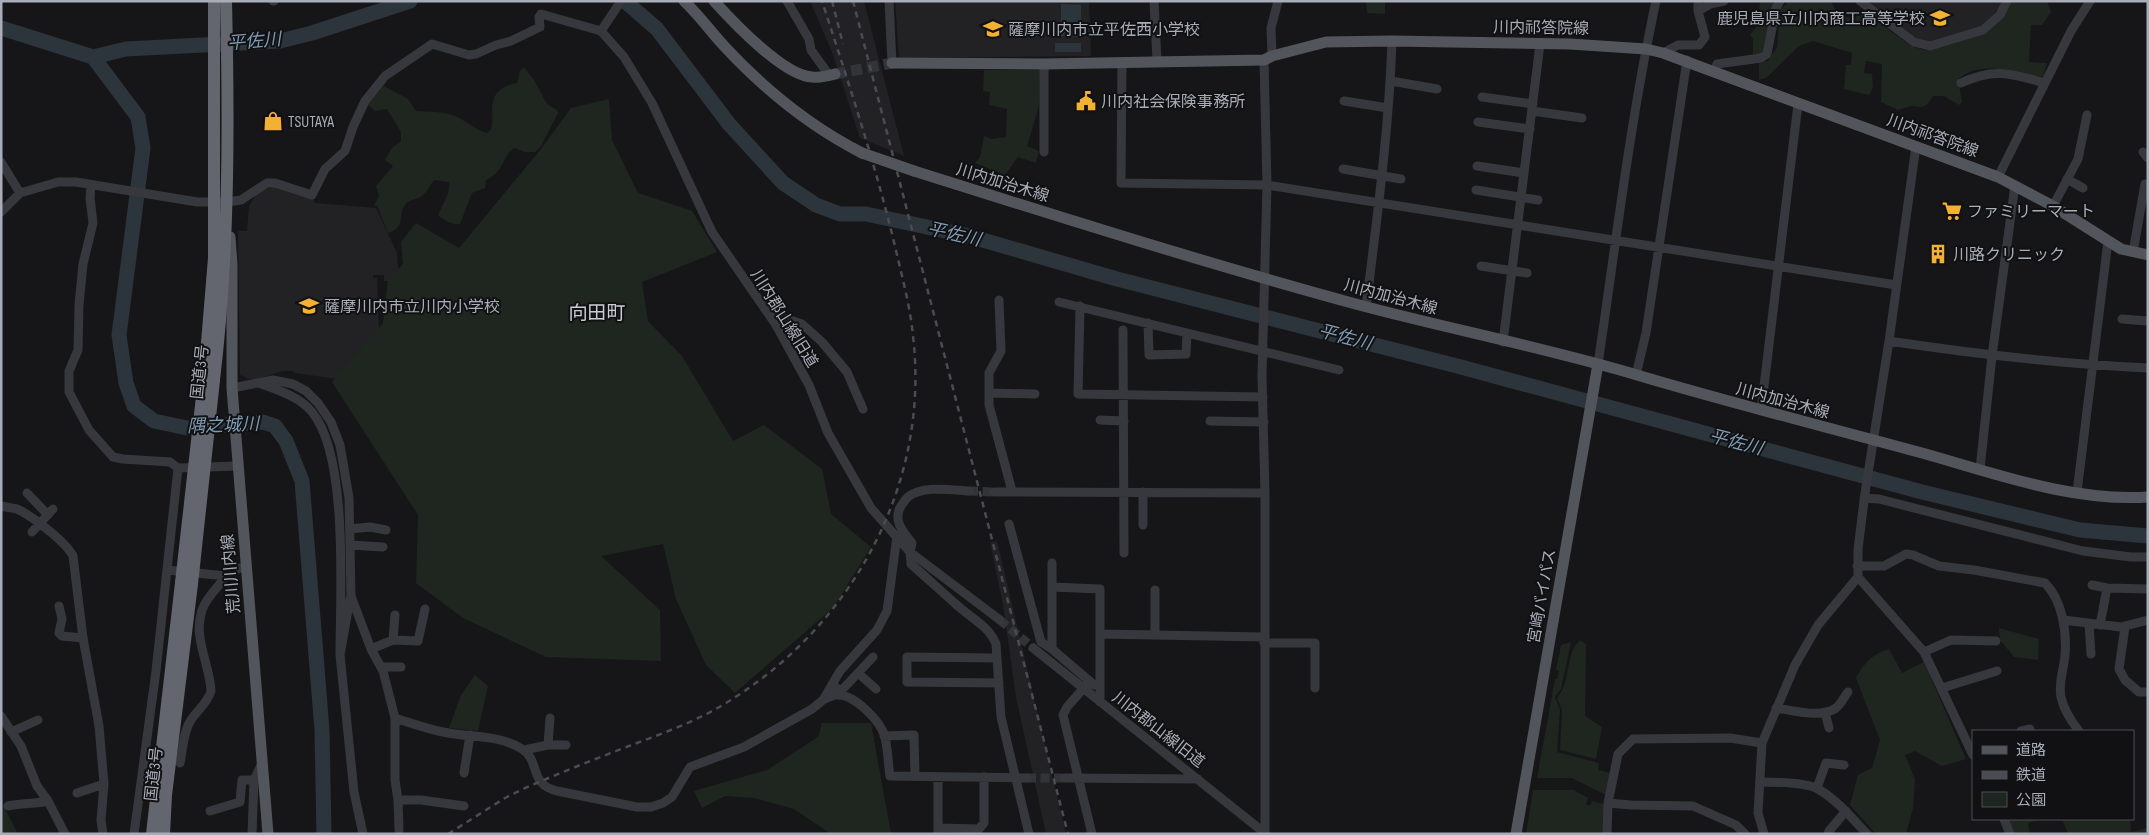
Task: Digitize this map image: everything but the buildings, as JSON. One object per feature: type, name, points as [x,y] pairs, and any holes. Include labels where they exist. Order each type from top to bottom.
[{"type":"highway","name":"国道3号","points":[[209,380],[209,320],[221,202],[214,74],[214,1]]},
{"type":"highway","name":"国道3号","points":[[164,834],[186,584],[209,380],[220,329],[221,202],[228,67],[226,1]]},
{"type":"highway","name":"国道3号","points":[[152,834],[186,584]]},
{"type":"main road","name":"川内加治木線","points":[[684,1],[725,47],[786,105],[819,129],[862,153],[914,171],[1151,246],[1265,279],[1503,342],[1598,364],[1872,446],[1980,469],[2051,488],[2104,496],[2148,497]]},
{"type":"main road","points":[[714,1],[734,23],[791,70],[812,78],[832,75]]},
{"type":"main road","name":"川内祁答院線","points":[[892,63],[1044,64],[1268,58],[1326,42],[1392,41],[1540,44],[1646,49],[1687,60],[1798,104],[1998,177],[2054,206],[2121,249],[2148,255]]},
{"type":"main road","name":"荒川川内線","points":[[221,202],[232,265],[232,392],[257,679],[268,834]]},
{"type":"main road","points":[[209,320],[220,329],[232,344]]},
{"type":"main road","name":"宮崎バイパス","points":[[1516,834],[1586,424],[1598,364]]},
{"type":"street","points":[[1,212],[20,193],[58,182],[76,182],[182,201],[221,202],[241,200],[267,183],[275,183],[312,195],[325,168],[345,152],[353,127],[365,101],[385,76],[419,55],[426,46],[432,44],[469,55],[476,54],[540,28],[539,17],[541,14],[601,31],[622,1]]},
{"type":"street","points":[[787,1],[809,39],[811,50],[832,75]]},
{"type":"street","points":[[889,1],[892,63]]},
{"type":"street","points":[[1154,1],[1156,61]]},
{"type":"street","points":[[1265,833],[1265,494],[1263,397],[1268,58],[1271,28],[1278,1]]},
{"type":"street","points":[[1598,364],[1646,49],[1656,1]]},
{"type":"street","points":[[1663,53],[1678,44],[1700,45],[1705,37],[1698,6],[1724,1]]},
{"type":"street","points":[[1714,71],[1717,64],[1761,58],[1767,54],[1776,8],[1780,1]]},
{"type":"street","points":[[1860,1],[1914,42],[1930,46],[1983,30],[2000,15],[2006,1]]},
{"type":"street","points":[[1998,177],[2071,30],[2090,1]]},
{"type":"street","name":"川内郡山線旧道","points":[[601,31],[624,57],[652,103],[712,232],[767,312],[809,385],[828,433],[872,508],[910,552],[1000,620]]},
{"type":"street","points":[[1366,306],[1382,176],[1392,41]]},
{"type":"street","points":[[1503,342],[1540,44]]},
{"type":"street","points":[[1636,375],[1646,333],[1687,60]]},
{"type":"street","points":[[1122,62],[1122,183],[1267,185],[1896,285]]},
{"type":"street","points":[[1044,64],[1044,152]]},
{"type":"street","points":[[1961,82],[1978,75],[2008,72],[2046,83]]},
{"type":"street","points":[[1390,81],[1437,90]]},
{"type":"street","points":[[1482,97],[1582,118]]},
{"type":"street","points":[[1344,101],[1388,108]]},
{"type":"street","points":[[1760,411],[1798,104]]},
{"type":"street","points":[[2054,206],[2078,158],[2087,115]]},
{"type":"street","points":[[1478,122],[1530,129]]},
{"type":"street","points":[[1916,146],[1889,341],[1864,496],[1857,566],[1858,577],[1924,652],[1971,745]]},
{"type":"street","points":[[1,162],[20,193]]},
{"type":"street","points":[[1477,166],[1524,173]]},
{"type":"street","points":[[1343,169],[1402,179]]},
{"type":"street","points":[[2067,179],[2084,188]]},
{"type":"street","points":[[2133,252],[2146,184]]},
{"type":"street","points":[[1980,469],[1992,356],[2015,185]]},
{"type":"street","points":[[92,186],[90,198],[93,224],[84,264],[79,305],[78,350],[70,371],[69,392],[90,430],[112,457],[122,460],[170,462],[178,468],[237,463]]},
{"type":"street","points":[[1476,190],[1538,200]]},
{"type":"street","points":[[2077,492],[2108,241]]},
{"type":"street","points":[[1481,266],[1527,274]]},
{"type":"street","points":[[999,300],[1001,351],[989,373],[989,404],[1012,491]]},
{"type":"street","points":[[1060,302],[1340,370]]},
{"type":"street","points":[[1080,306],[1078,394],[1263,397]]},
{"type":"street","points":[[767,312],[802,324],[822,342],[847,372],[863,409]]},
{"type":"street","points":[[2122,319],[2148,321]]},
{"type":"street","points":[[1148,323],[1149,354],[1186,354],[1187,332]]},
{"type":"street","points":[[1123,330],[1124,553]]},
{"type":"street","points":[[1889,341],[1992,356],[2148,368]]},
{"type":"street","points":[[232,392],[256,383],[273,380],[293,384],[306,391],[318,403],[331,422],[340,445],[349,498],[351,596],[340,655]]},
{"type":"street","points":[[256,383],[280,390],[299,400],[312,411],[322,427],[329,448],[336,488],[341,540],[340,655],[354,792],[363,834]]},
{"type":"street","points":[[989,393],[1035,394]]},
{"type":"street","points":[[1100,420],[1124,421]]},
{"type":"street","points":[[1210,421],[1264,422]]},
{"type":"street","points":[[134,834],[178,468]]},
{"type":"street","points":[[969,491],[925,490],[908,497],[899,510],[897,520],[912,544],[910,552],[911,564],[960,608],[987,628],[996,644],[1001,717],[1028,834]]},
{"type":"street","points":[[994,492],[1265,494]]},
{"type":"street","points":[[1143,492],[1143,525]]},
{"type":"street","points":[[27,493],[50,512],[32,532]]},
{"type":"street","points":[[1864,496],[2083,551],[2131,557],[2148,557]]},
{"type":"street","points":[[1,506],[19,510],[39,523],[69,549],[73,556],[83,638],[99,726],[104,784],[101,820],[103,834]]},
{"type":"street","points":[[1009,524],[1041,642],[1052,649],[1087,685],[1100,690]]},
{"type":"street","points":[[350,529],[370,527],[386,530]]},
{"type":"street","points":[[823,700],[831,684],[876,630],[887,611],[896,536]]},
{"type":"street","points":[[350,545],[383,547]]},
{"type":"street","points":[[1857,566],[1884,566],[1906,554],[1939,566],[1974,570],[2045,583],[2052,590],[2063,620],[2065,654],[2060,683],[2061,697],[2068,718],[2078,730]]},
{"type":"street","points":[[1052,563],[1052,649]]},
{"type":"street","points":[[180,762],[190,720],[209,697],[211,691],[200,635],[201,613],[207,601],[231,570],[246,567]]},
{"type":"street","points":[[167,570],[226,576]]},
{"type":"street","points":[[1764,834],[1758,813],[1762,743],[1795,665],[1818,625],[1858,577]]},
{"type":"street","points":[[2092,585],[2107,588],[2148,589]]},
{"type":"street","points":[[1052,587],[1100,589],[1100,702]]},
{"type":"street","points":[[2100,625],[2107,588]]},
{"type":"street","points":[[1155,590],[1156,635]]},
{"type":"street","points":[[351,596],[371,649],[381,667],[395,718],[395,780],[399,830]]},
{"type":"street","points":[[60,606],[62,619],[59,633],[62,636],[83,638]]},
{"type":"street","points":[[371,649],[393,640],[418,641],[425,609]]},
{"type":"street","points":[[393,640],[395,615]]},
{"type":"street","points":[[2063,620],[2125,627],[2148,620]]},
{"type":"street","points":[[2089,624],[2091,654]]},
{"type":"street","points":[[2125,627],[2119,669],[2125,680],[2139,692],[2148,692]]},
{"type":"street","points":[[344,631],[364,632]]},
{"type":"street","points":[[1100,634],[1315,643],[1315,688]]},
{"type":"street","points":[[1924,652],[1951,640],[1996,641]]},
{"type":"street","name":"川内郡山線旧道","points":[[1033,648],[1087,685],[1100,702],[1265,833]]},
{"type":"street","points":[[997,658],[907,657],[907,682],[999,683]]},
{"type":"street","points":[[395,718],[444,732],[496,738],[524,750],[536,769],[539,782],[546,789],[637,807],[651,807],[663,803],[672,797],[690,767],[744,747],[812,709],[823,700],[839,693],[872,658]]},
{"type":"street","points":[[381,667],[401,667]]},
{"type":"street","points":[[1942,688],[1997,671]]},
{"type":"street","points":[[858,673],[876,689]]},
{"type":"street","points":[[831,684],[839,693],[858,703],[871,714],[884,736],[890,776],[1027,778]]},
{"type":"street","points":[[1087,685],[1063,714],[1092,834]]},
{"type":"street","points":[[1776,708],[1824,712],[1836,708],[1848,692]]},
{"type":"street","points":[[1824,712],[1829,728]]},
{"type":"street","points":[[1,716],[28,760],[37,786],[48,801],[65,834]]},
{"type":"street","points":[[548,745],[550,718]]},
{"type":"street","points":[[11,732],[38,720]]},
{"type":"street","points":[[464,773],[470,735]]},
{"type":"street","points":[[884,736],[914,735],[915,776]]},
{"type":"street","points":[[1607,834],[1608,803],[1618,754],[1633,739],[1730,738],[1762,743]]},
{"type":"street","points":[[524,750],[548,745],[566,746]]},
{"type":"street","points":[[252,834],[254,780],[262,763]]},
{"type":"street","points":[[1817,788],[1826,763],[1844,765]]},
{"type":"street","points":[[938,776],[938,831],[979,829],[984,823],[984,777]]},
{"type":"street","points":[[1065,778],[1198,779]]},
{"type":"street","points":[[210,811],[240,802],[242,780],[254,780]]},
{"type":"street","points":[[1760,782],[1780,782],[1817,788],[1846,811],[1867,834]]},
{"type":"street","points":[[77,793],[104,784]]},
{"type":"street","points":[[398,800],[420,800],[464,806]]},
{"type":"street","points":[[8,806],[22,803],[37,804],[48,801]]},
{"type":"street","points":[[1608,803],[1631,806],[1693,806],[1736,825],[1745,834]]},
{"type":"street","points":[[1828,834],[1828,831],[1846,811]]},
{"type":"street","points":[[2004,820],[2010,834]]},
{"type":"shaded area","points":[[810,1],[864,1],[904,156],[860,138],[832,52]]},
{"type":"shaded area","name":"薩摩川内市立平佐西小学校","points":[[895,1],[1089,1],[1091,56],[899,58]]},
{"type":"shaded area","name":"鹿児島県立川内商工高等学校","points":[[1867,1],[2002,1],[2000,10],[1982,26],[1933,41],[1925,41],[1918,39]]},
{"type":"shaded area","points":[[1061,4],[1081,5],[1081,37],[1061,36]]},
{"type":"shaded area","points":[[1055,43],[1081,43],[1081,52],[1055,52]]},
{"type":"shaded area","name":"薩摩川内市立川内小学校","points":[[277,186],[313,199],[315,203],[376,208],[397,253],[399,281],[384,281],[384,275],[373,275],[373,278],[377,278],[379,331],[344,380],[295,373],[293,371],[283,371],[257,379],[249,379],[240,375],[238,231],[247,231],[249,206],[255,197],[261,191]]},
{"type":"shaded area","points":[[997,541],[1066,834],[1046,834],[1016,697],[1003,605],[990,542]]},
{"type":"green space","points":[[1366,1],[1385,1],[1385,14],[1367,13]]},
{"type":"green space","points":[[1760,1],[1776,1],[1764,50],[1759,55],[1753,54],[1753,39],[1750,35],[1758,25]]},
{"type":"green space","points":[[1789,1],[1831,1],[1838,15],[1850,18],[1867,13],[1908,43],[1928,50],[1986,32],[2000,20],[2010,1],[2047,1],[2051,12],[2042,25],[2031,25],[2029,62],[2047,63],[2043,77],[1999,69],[1978,70],[1968,73],[1958,79],[1962,102],[1959,105],[1944,96],[1933,96],[1928,104],[1922,107],[1911,106],[1898,110],[1881,102],[1882,64],[1866,61],[1864,73],[1872,74],[1873,87],[1869,95],[1844,89],[1846,65],[1851,65],[1852,53],[1813,41],[1799,46],[1766,78],[1759,80],[1759,63],[1768,61],[1777,47],[1780,10]]},
{"type":"green space","points":[[524,67],[534,80],[547,104],[557,110],[558,113],[541,146],[535,152],[525,152],[514,148],[507,155],[497,172],[486,180],[485,188],[472,193],[460,224],[449,222],[438,215],[447,195],[449,182],[434,180],[422,196],[407,203],[401,213],[400,224],[388,233],[377,206],[374,206],[379,196],[376,186],[393,166],[385,160],[392,148],[401,141],[401,132],[387,109],[375,111],[366,103],[382,85],[408,99],[416,111],[449,114],[487,133],[491,129],[493,100],[497,93],[505,87],[517,83],[520,71]]},
{"type":"green space","points":[[984,70],[1040,70],[1039,106],[1027,146],[1039,151],[1036,163],[1018,157],[1005,175],[975,163],[980,157],[984,136],[992,139],[1006,137],[1007,109],[989,105],[990,92],[983,91]]},
{"type":"green space","points":[[609,99],[612,140],[638,193],[692,211],[717,252],[642,282],[648,321],[682,356],[733,441],[764,425],[822,469],[831,514],[871,547],[833,608],[735,693],[706,665],[676,599],[663,544],[601,556],[660,610],[661,661],[546,657],[463,618],[416,583],[418,515],[332,382],[383,323],[388,280],[403,264],[401,242],[416,223],[459,248],[541,149],[571,108]]},
{"type":"green space","points":[[1999,628],[2039,639],[2038,660],[2014,657],[2000,640]]},
{"type":"green space","points":[[1580,640],[1586,644],[1585,716],[1602,727],[1596,759],[1560,750],[1562,710],[1557,698],[1565,684],[1572,653]]},
{"type":"green space","points":[[1571,642],[1561,689],[1555,697],[1560,710],[1557,752],[1599,763],[1598,770],[1611,773],[1606,795],[1572,778],[1537,778],[1555,679],[1557,679],[1559,671],[1556,670],[1561,645]]},
{"type":"green space","points":[[1889,649],[1902,673],[1924,662],[1966,759],[1942,766],[1915,751],[1905,755],[1915,779],[1913,808],[1906,834],[1876,834],[1850,805],[1858,775],[1872,768],[1880,740],[1856,678],[1869,660]]},
{"type":"green space","points":[[475,675],[488,686],[478,731],[449,728],[461,695]]},
{"type":"green space","points":[[822,723],[871,723],[891,834],[831,834],[794,809],[754,798],[725,796],[702,808],[694,791],[767,770],[818,737]]},
{"type":"green space","points":[[1533,790],[1574,790],[1588,798],[1586,804],[1590,806],[1592,801],[1604,804],[1604,834],[1526,834]]},
{"type":"green space","points":[[1,801],[18,834],[1,834]]},
{"type":"green space","points":[[2007,820],[2037,820],[2028,823],[2030,834],[2013,834]]},
{"type":"green space","points":[[2062,820],[2130,820],[2131,832],[2148,828],[2148,834],[2068,834]]},
{"type":"waterway","name":"平佐川","points":[[93,57],[126,49],[280,41],[312,33],[410,1]]},
{"type":"waterway","name":"平佐川","points":[[625,1],[657,29],[729,124],[783,183],[816,205],[840,214],[866,214],[969,236],[1117,279],[1461,367],[1922,492],[2080,530],[2148,536]]},
{"type":"waterway","name":"隅之城川","points":[[1,28],[93,57],[138,117],[143,148],[119,335],[126,383],[134,406],[154,421],[187,428],[263,422],[275,426],[286,441],[302,481],[322,730],[324,834]]},
{"type":"tunnel","points":[[835,74],[892,63]]},
{"type":"tunnel","points":[[969,491],[994,492]]},
{"type":"tunnel","points":[[1000,620],[1033,648]]},
{"type":"tunnel","points":[[1027,778],[1065,778]]},
{"type":"railway","points":[[448,834],[505,798],[525,788],[689,722],[737,696],[780,664],[818,627],[850,586],[876,540],[896,492],[910,442],[915,389],[913,336],[905,289],[878,181],[822,1]]},
{"type":"railway","points":[[832,1],[843,44]]},
{"type":"railway","points":[[853,1],[1068,834]]},
{"type":"place","name":"鹿児島県立川内商工高等学校","points":[[1940,18]]},
{"type":"place","name":"薩摩川内市立平佐西小学校","points":[[993,29]]},
{"type":"place","name":"川内社会保険事務所","points":[[1086,101]]},
{"type":"place","name":"TSUTAYA","points":[[273,121]]},
{"type":"place","name":"ファミリーマート","points":[[1952,211]]},
{"type":"place","name":"川路クリニック","points":[[1938,254]]},
{"type":"place","name":"薩摩川内市立川内小学校","points":[[309,306]]},
{"type":"district","name":"向田町","points":[[597,312]]}]
